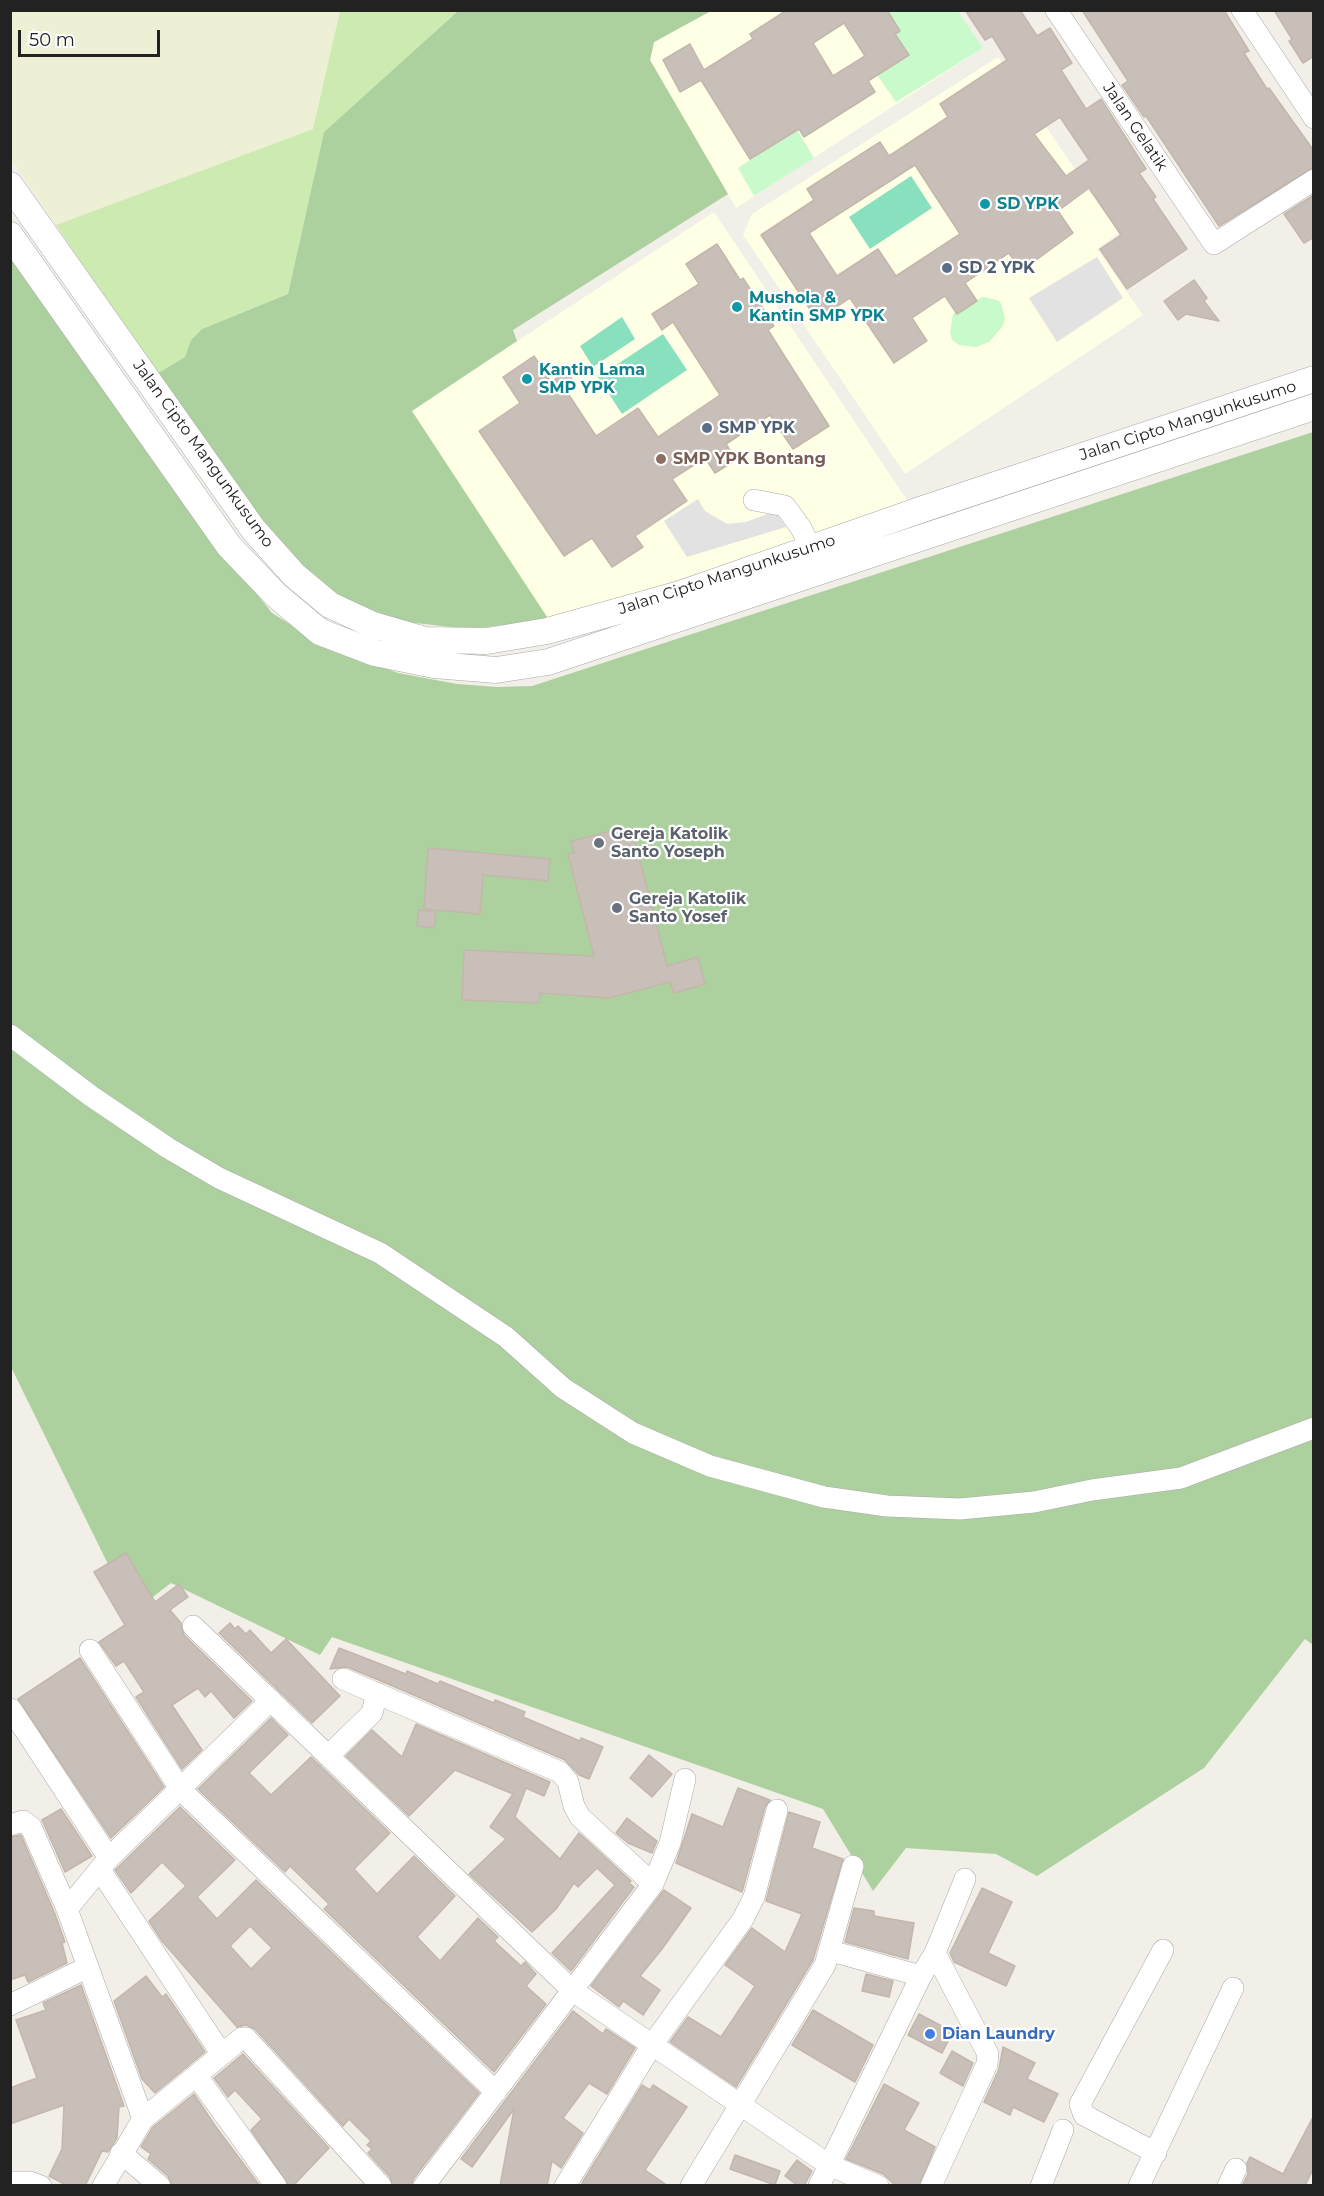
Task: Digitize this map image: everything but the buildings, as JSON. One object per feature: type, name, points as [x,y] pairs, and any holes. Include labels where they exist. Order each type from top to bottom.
[{"type":"street","name":"Jalan Gelatik","points":[[1056,10],[1215,244],[1314,180]]},
{"type":"street","points":[[1242,10],[1314,118]]},
{"type":"street","name":"Jalan Cipto Mangunkusumo","points":[[10,185],[253,529],[294,575],[330,605],[372,625],[425,639],[454,642],[487,641],[547,631],[680,594],[1314,379]]},
{"type":"street","name":"Jalan Cipto Mangunkusumo","points":[[10,235],[229,546],[276,595],[320,632],[375,653],[434,665],[496,670],[548,662],[1314,408]]},
{"type":"street","points":[[71,323],[96,305]]},
{"type":"street","points":[[1190,420],[1199,446]]},
{"type":"street","points":[[754,500],[785,506],[801,528],[811,549]]},
{"type":"street","points":[[10,1035],[91,1096],[168,1148],[219,1178],[380,1253],[506,1337],[563,1388],[623,1426],[710,1466],[824,1497],[887,1506],[960,1509],[1034,1502],[1092,1490],[1181,1478],[1314,1428]]},
{"type":"street","points":[[193,1626],[573,1991],[738,2106],[829,2165],[878,2186]]},
{"type":"street","points":[[90,1650],[181,1790],[496,2092]]},
{"type":"street","points":[[343,1679],[371,1709],[560,1772],[568,1782],[574,1806],[580,1817],[653,1884]]},
{"type":"street","points":[[67,1909],[105,1864],[272,1700]]},
{"type":"street","points":[[11,1709],[221,2053]]},
{"type":"street","points":[[328,1756],[371,1709]]},
{"type":"street","points":[[424,2186],[653,1884],[670,1843],[685,1779]]},
{"type":"street","points":[[565,2186],[652,2045],[743,1919],[754,1897],[777,1810]]},
{"type":"street","points":[[10,1825],[23,1821],[31,1827],[67,1909],[86,1968],[144,2119]]},
{"type":"street","points":[[691,2186],[831,1951],[853,1866]]},
{"type":"street","points":[[819,2186],[921,1976],[935,1953],[965,1879]]},
{"type":"street","points":[[1156,2153],[1084,2115],[1080,2104],[1163,1950]]},
{"type":"street","points":[[831,1951],[921,1976]]},
{"type":"street","points":[[931,2186],[987,2064],[988,2054],[935,1953]]},
{"type":"street","points":[[10,2005],[86,1968]]},
{"type":"street","points":[[1139,2186],[1233,1988]]},
{"type":"street","points":[[103,2186],[121,2153],[144,2119],[237,2039],[246,2038],[381,2186]]},
{"type":"street","points":[[196,2075],[276,2186]]},
{"type":"street","points":[[1041,2186],[1063,2130]]},
{"type":"street","points":[[121,2153],[160,2186]]},
{"type":"street","points":[[10,2182],[41,2186]]},
{"type":"shaded area","points":[[711,10],[958,11],[983,48],[736,208],[650,60],[654,43]]},
{"type":"shaded area","points":[[10,11],[340,11],[313,129],[56,225],[11,159]]},
{"type":"shaded area","points":[[998,57],[1119,233],[1097,249],[1143,315],[905,474],[743,235],[752,214]]},
{"type":"shaded area","name":"SMP YPK Bontang","points":[[714,212],[911,506],[549,620],[411,411]]},
{"type":"shaded area","points":[[1097,257],[1123,298],[1057,342],[1029,298]]},
{"type":"shaded area","points":[[698,499],[705,511],[727,524],[746,522],[775,511],[786,527],[687,557],[664,521]]},
{"type":"green space","points":[[340,11],[458,11],[324,132],[288,294],[202,329],[191,340],[185,357],[155,375],[56,225],[313,129]]},
{"type":"green space","points":[[458,11],[711,11],[654,42],[650,60],[728,194],[513,330],[517,341],[412,411],[549,620],[469,629],[406,622],[340,600],[300,571],[259,523],[155,375],[185,357],[191,340],[202,329],[288,294],[324,132]]},
{"type":"green space","points":[[887,11],[958,11],[983,48],[896,102],[877,75],[908,55],[895,34]]},
{"type":"green space","points":[[787,113],[814,158],[754,196],[738,168],[777,142]]},
{"type":"green space","points":[[911,176],[932,208],[870,249],[849,217]]},
{"type":"green space","points":[[10,257],[198,520],[272,613],[322,644],[398,673],[457,684],[497,687],[532,686],[1313,432],[1313,1645],[1305,1639],[1204,1768],[1037,1876],[996,1854],[906,1848],[873,1891],[823,1809],[332,1637],[320,1655],[171,1583],[132,1613],[11,1367]]},
{"type":"green space","points":[[983,297],[1001,303],[1005,318],[1003,326],[989,342],[976,347],[959,345],[952,340],[950,333],[953,314],[958,309]]},
{"type":"green space","points":[[622,317],[635,339],[593,367],[580,346]]},
{"type":"green space","points":[[663,334],[687,370],[622,414],[598,377]]},
{"type":"place","name":"SD YPK","points":[[985,204]]},
{"type":"place","name":"SD 2 YPK","points":[[947,268]]},
{"type":"place","name":"Mushola & Kantin SMP YPK","points":[[737,307]]},
{"type":"place","name":"Kantin Lama SMP YPK","points":[[527,379]]},
{"type":"place","name":"SMP YPK","points":[[707,428]]},
{"type":"place","name":"SMP YPK Bontang","points":[[661,459]]},
{"type":"place","name":"Gereja Katolik Santo Yoseph","points":[[599,843]]},
{"type":"place","name":"Gereja Katolik Santo Yosef","points":[[617,908]]},
{"type":"place","name":"Dian Laundry","points":[[930,2034]]}]
